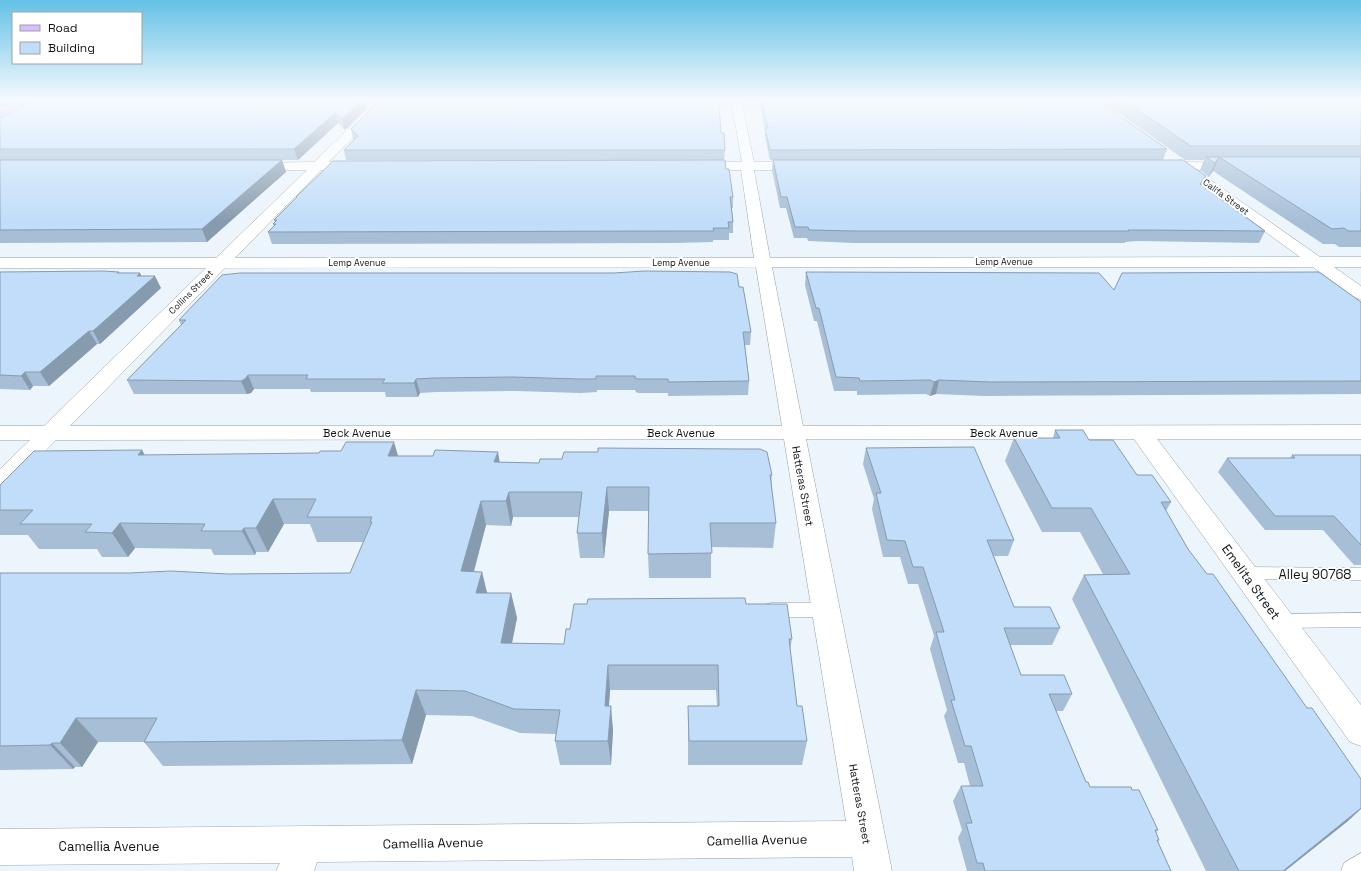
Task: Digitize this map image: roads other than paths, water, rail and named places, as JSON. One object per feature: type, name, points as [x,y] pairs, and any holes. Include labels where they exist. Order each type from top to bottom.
[{"type":"street","name":"Collins Street","points":[[0,483],[343,141]]},
{"type":"street","name":"Hatteras Street","points":[[743,141],[748,166],[747,174],[765,263],[825,610],[870,855]]},
{"type":"street","name":"Califa Street","points":[[1166,154],[1361,294]]},
{"type":"street","points":[[246,166],[373,166]]},
{"type":"street","points":[[685,166],[815,166]]},
{"type":"street","points":[[1150,166],[1244,166]]},
{"type":"street","name":"Lemp Avenue","points":[[0,263],[1361,262]]},
{"type":"street","name":"Beck Avenue","points":[[0,432],[1361,432]]},
{"type":"street","name":"Emelita Street","points":[[1141,433],[1361,731]]},
{"type":"street","name":"Camellia Avenue","points":[[0,846],[300,858],[870,855]]},
{"type":"lane","name":"Alley 90768","points":[[1244,573],[1361,574]]},
{"type":"lane","points":[[754,610],[825,610]]},
{"type":"lane","points":[[1279,621],[1361,620]]},
{"type":"lane","points":[[1352,871],[1361,864]]}]
